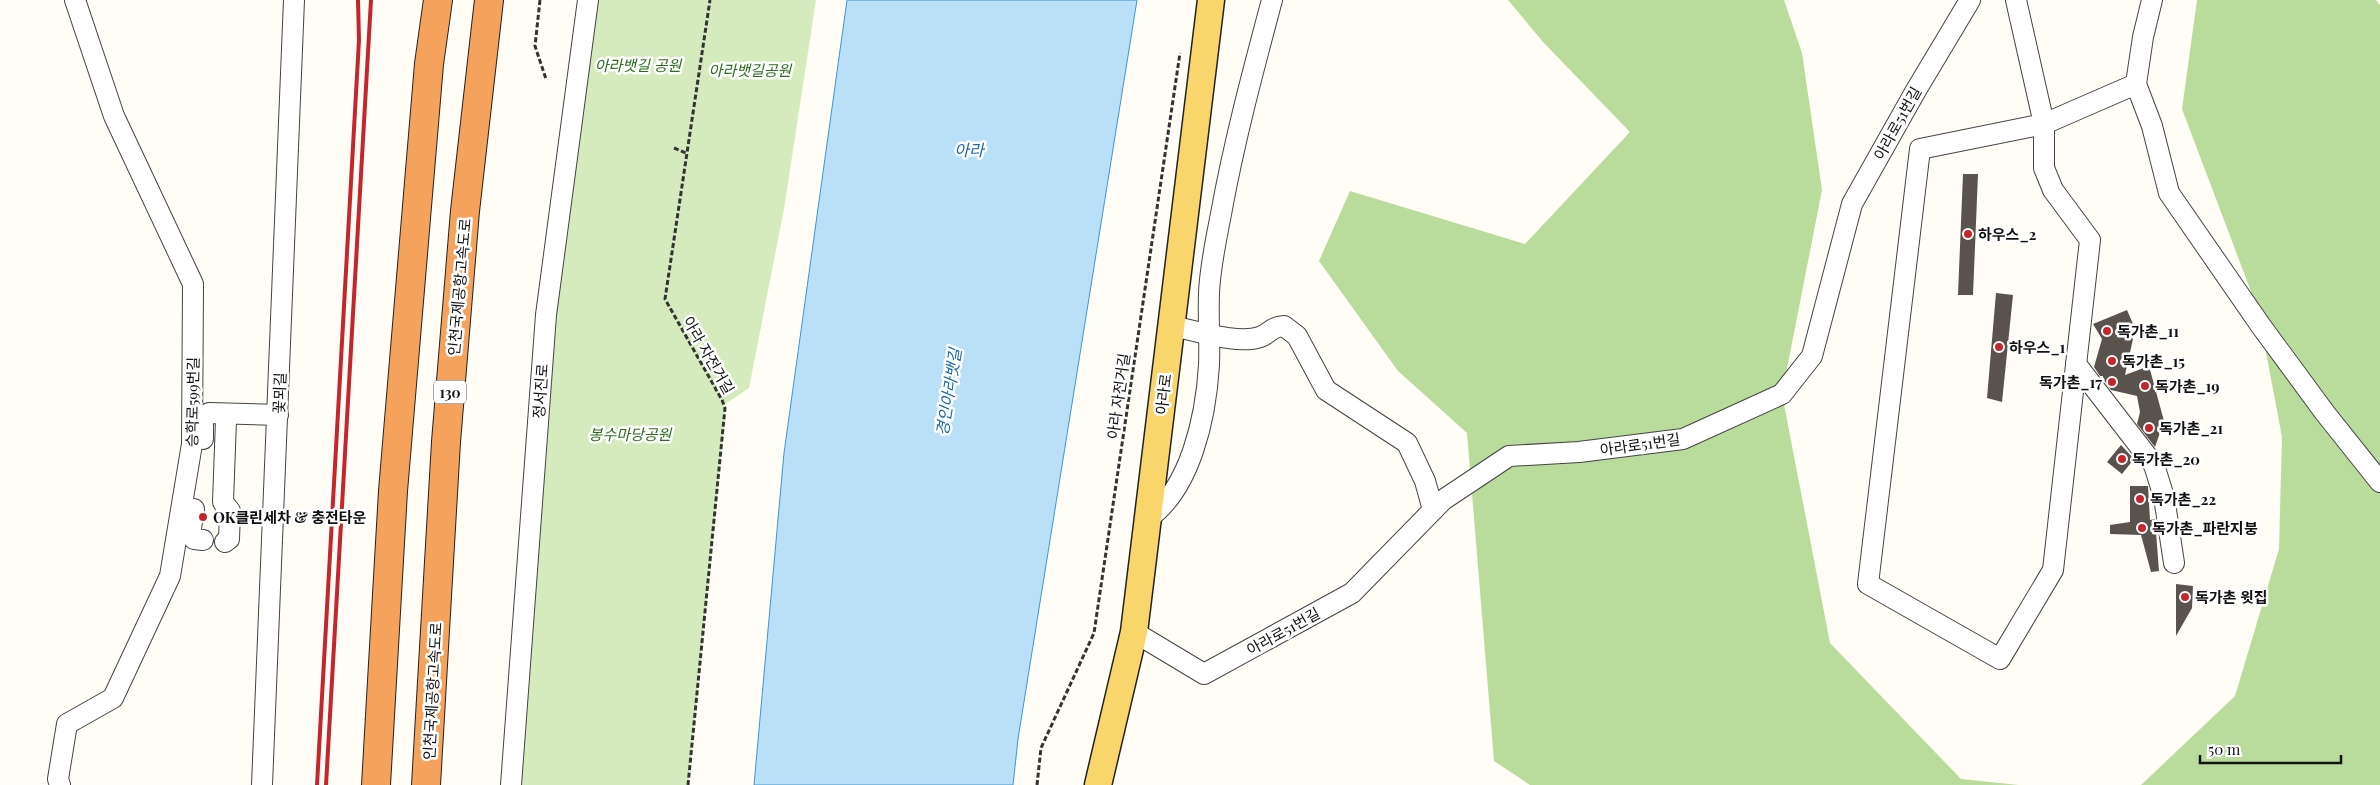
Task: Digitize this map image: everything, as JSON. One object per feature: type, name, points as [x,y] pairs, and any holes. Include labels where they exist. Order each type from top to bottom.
[{"type":"highway","points":[[376,785],[393,491],[429,64],[438,0]]},
{"type":"highway","name":"인천국제공항고속도로","points":[[426,785],[446,442],[465,211],[489,0]]},
{"type":"main road","name":"아라로","points":[[1098,785],[1134,632],[1211,0]]},
{"type":"street","name":"승학로599번길","points":[[60,785],[58,779],[67,724],[114,698],[170,576],[192,444],[193,284],[114,116],[75,0]]},
{"type":"street","name":"꽃뫼길","points":[[262,785],[294,0]]},
{"type":"street","name":"정서진로","points":[[511,785],[546,315],[588,0]]},
{"type":"street","points":[[1147,519],[1161,510],[1191,459],[1202,420],[1209,367],[1209,291],[1221,214],[1247,91],[1272,0]]},
{"type":"street","name":"아라로51번길","points":[[1134,632],[1204,674],[1352,593],[1443,500],[1509,456],[1579,452],[1683,439],[1782,394],[1812,356],[1852,204],[1915,92],[1970,0]]},
{"type":"street","points":[[2016,0],[2044,124],[2044,168],[2053,190],[2090,240],[2053,570],[2000,659],[1868,584],[1920,149],[2044,124],[2136,84]]},
{"type":"street","points":[[2152,0],[2143,37],[2136,84],[2152,126],[2170,193],[2261,326],[2325,414],[2380,482]]},
{"type":"street","points":[[1171,326],[1241,340],[1261,336],[1274,327],[1284,326],[1297,336],[1326,390],[1407,442],[1424,481],[1433,510]]},
{"type":"street","points":[[2076,364],[2154,465],[2164,497],[2174,563]]},
{"type":"street","points":[[203,540],[194,539],[190,534],[202,466],[203,419],[209,413],[278,415]]},
{"type":"street","points":[[224,542],[229,540],[230,512],[223,502],[226,420],[231,414]]},
{"type":"path","points":[[540,0],[535,46],[546,79]]},
{"type":"path","name":"아라 자전거길","points":[[688,785],[725,417],[722,400],[665,299],[710,0]]},
{"type":"path","name":"아라 자전거길","points":[[1037,785],[1040,748],[1094,633],[1181,49]]},
{"type":"path","points":[[674,148],[686,153]]},
{"type":"green space","points":[[588,0],[816,0],[784,209],[749,388],[724,405],[725,417],[688,785],[511,785],[546,315]]},
{"type":"green space","points":[[1508,0],[1784,0],[1802,53],[1822,190],[1782,394],[1830,643],[1961,779],[2019,785],[1530,785],[1494,761],[1467,433],[1398,371],[1319,261],[1350,191],[1525,244],[1630,132],[1543,42]]},
{"type":"green space","points":[[2197,0],[2376,0],[2380,5],[2380,785],[2141,785],[2235,696],[2279,549],[2282,437],[2258,310],[2182,109]]},
{"type":"water","name":"아라","points":[[847,0],[1137,0],[1018,739],[1013,785],[754,785],[784,453]]},
{"type":"building","name":"하우스_2","points":[[1963,174],[1978,174],[1973,295],[1958,295]]},
{"type":"building","name":"하우스_1","points":[[1996,293],[2013,295],[2002,402],[1987,398]]},
{"type":"building","points":[[2127,310],[2133,324],[2127,326],[2133,339],[2125,375],[2149,366],[2164,421],[2155,447],[2137,424],[2140,412],[2137,396],[2111,390],[2103,376],[2100,376],[2094,367],[2102,339],[2093,324]]},
{"type":"building","name":"독가촌_20","points":[[2121,445],[2134,459],[2122,474],[2107,462]]},
{"type":"building","points":[[2130,486],[2148,486],[2150,520],[2155,519],[2159,571],[2151,572],[2141,535],[2110,534],[2110,525],[2130,522]]},
{"type":"building","name":"독가촌 윗집","points":[[2176,584],[2193,586],[2192,608],[2176,636]]},
{"type":"railway","points":[[317,785],[359,40],[358,0]]},
{"type":"railway","points":[[326,785],[371,0]]},
{"type":"place","name":"하우스_2","points":[[1968,234]]},
{"type":"place","name":"독가촌_11","points":[[2107,331]]},
{"type":"place","name":"하우스_1","points":[[1999,347]]},
{"type":"place","name":"독가촌_15","points":[[2112,361]]},
{"type":"place","name":"독가촌_17","points":[[2112,382]]},
{"type":"place","name":"독가촌_19","points":[[2145,386]]},
{"type":"place","name":"독가촌_21","points":[[2149,428]]},
{"type":"place","name":"독가촌_20","points":[[2122,459]]},
{"type":"place","name":"독가촌_22","points":[[2140,499]]},
{"type":"place","name":"OK클린세차 & 충전타운","points":[[203,517]]},
{"type":"place","name":"독가촌_파란지붕","points":[[2142,528]]},
{"type":"place","name":"독가촌 윗집","points":[[2185,597]]},
{"type":"park label","name":"아라뱃길 공원","points":[[638,65]]},
{"type":"park label","name":"아라뱃길공원","points":[[750,70]]},
{"type":"park label","name":"봉수마당공원","points":[[630,434]]},
{"type":"water label","name":"경인아라뱃길","points":[[948,392]]}]
